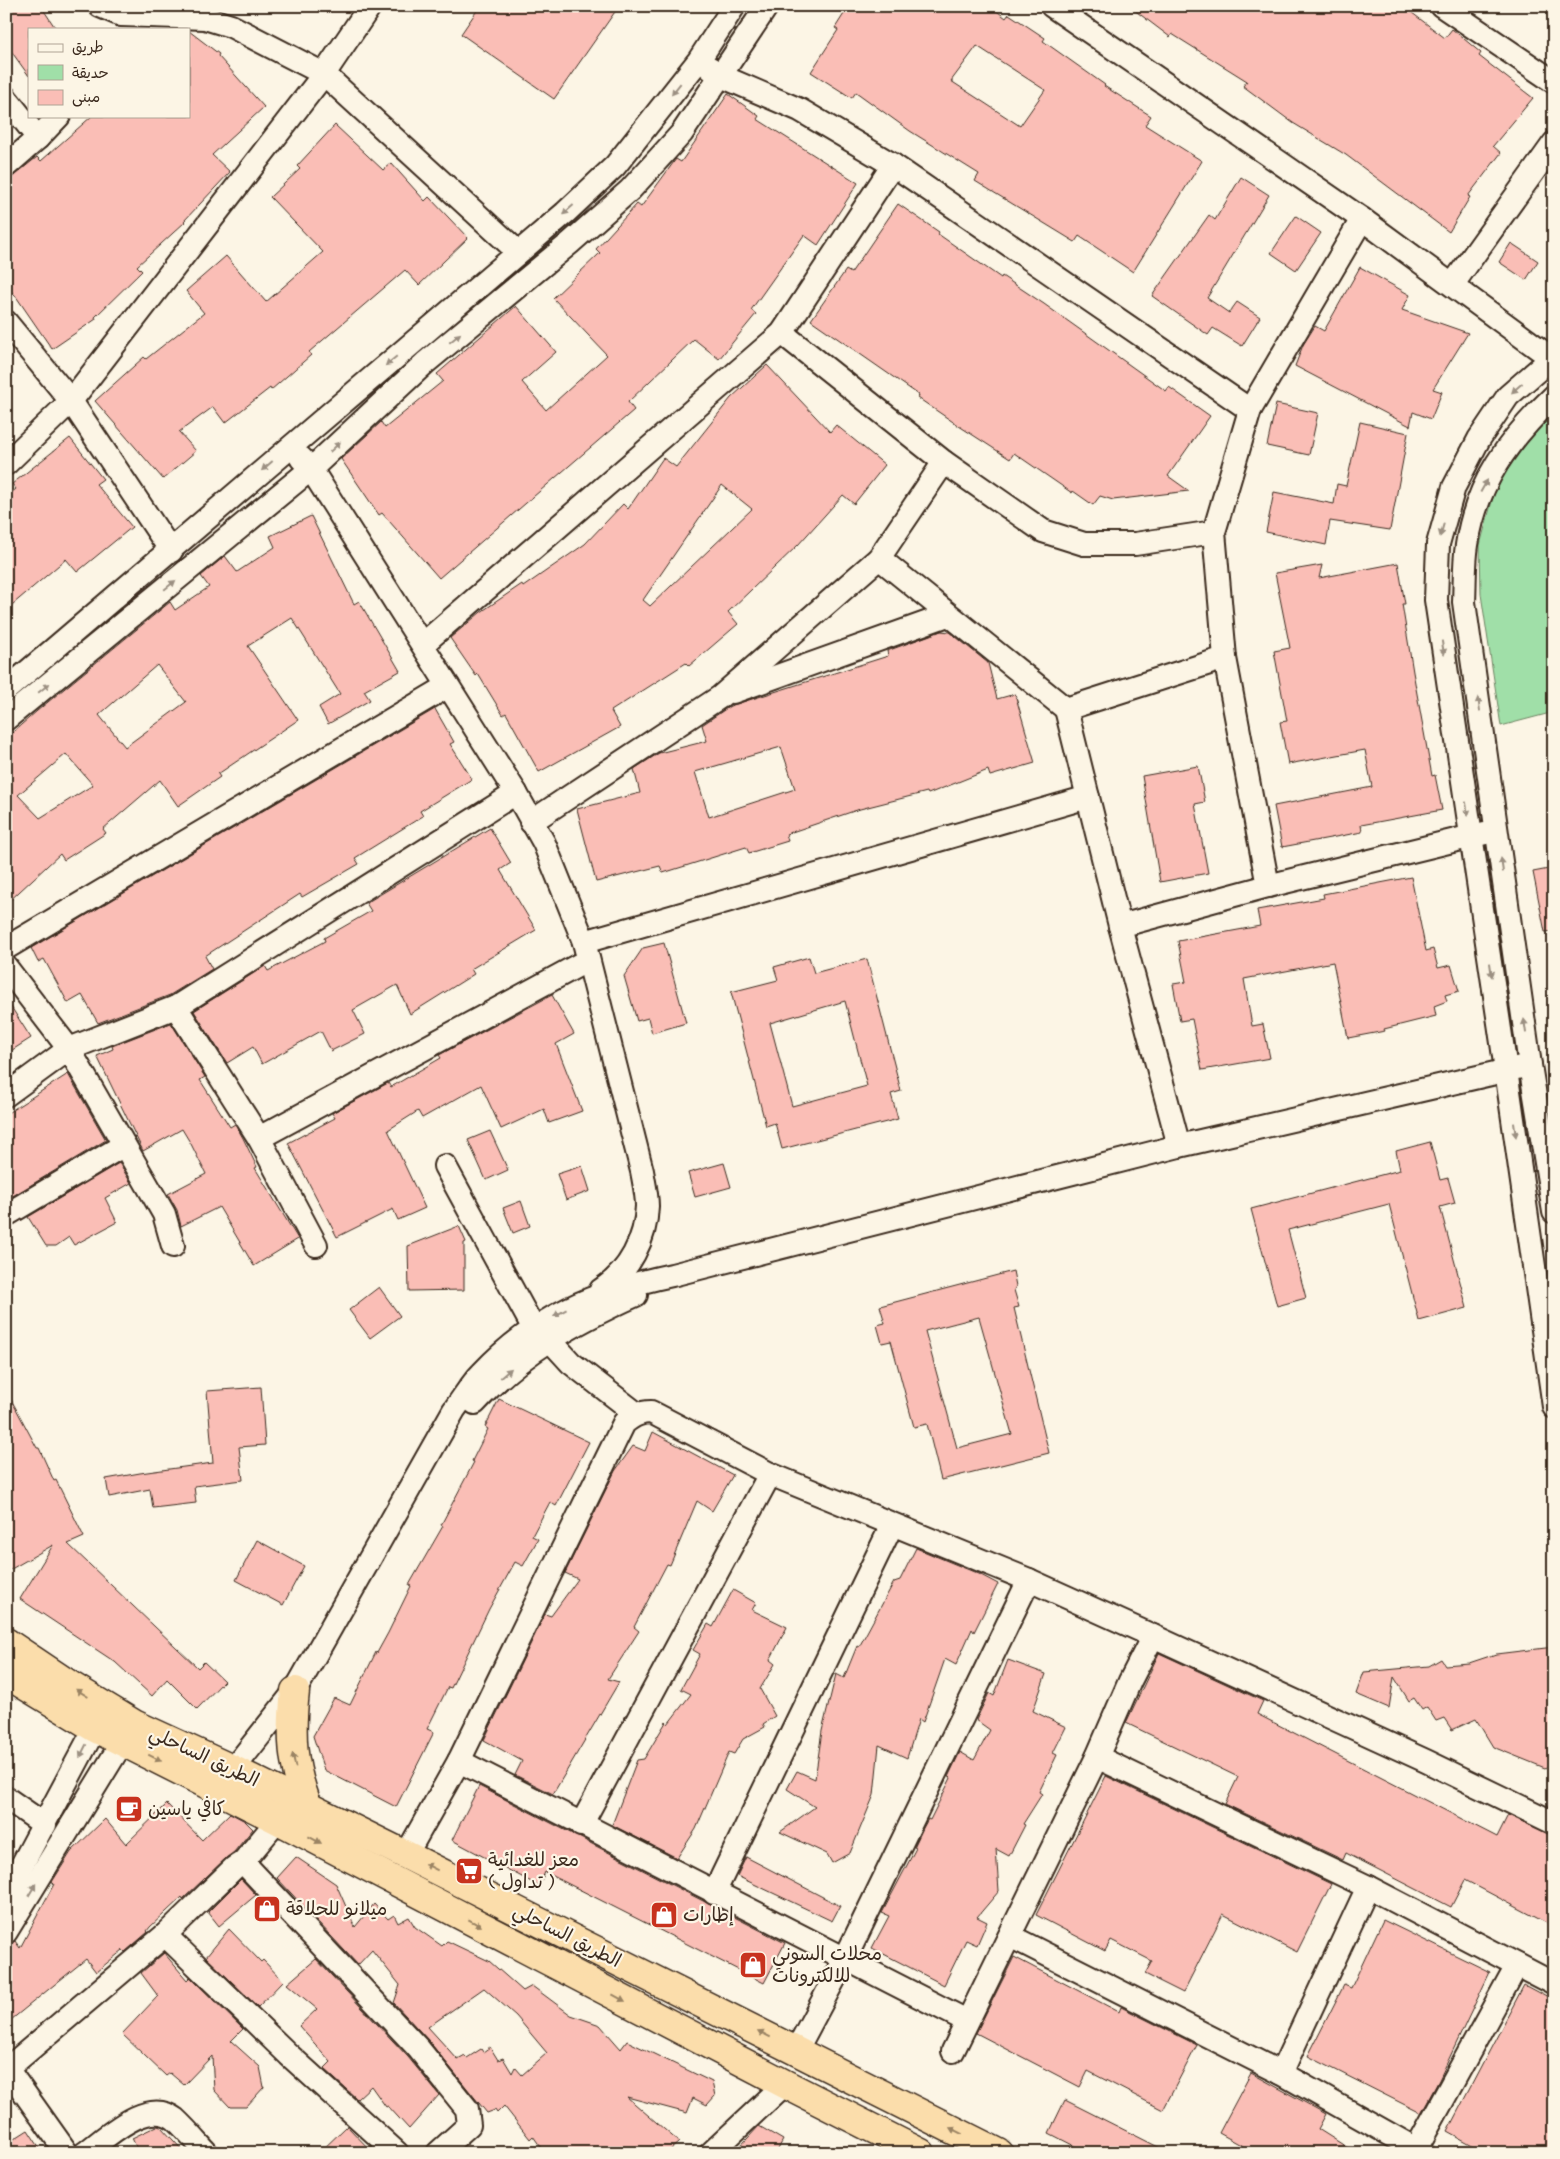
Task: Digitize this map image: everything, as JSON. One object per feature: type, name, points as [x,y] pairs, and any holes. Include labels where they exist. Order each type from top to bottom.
[{"type":"highway","name":"الطريق الساحلي","points":[[6,1642],[100,1718]]},
{"type":"highway","name":"الطريق الساحلي","points":[[8,1679],[100,1718],[225,1779],[308,1807],[999,2153]]},
{"type":"highway","points":[[295,1691],[292,1720],[292,1751],[298,1780],[308,1807]]},
{"type":"highway","name":"الطريق الساحلي","points":[[225,1779],[278,1820],[921,2153]]},
{"type":"street","points":[[100,6],[121,15],[205,18],[231,26],[324,74],[518,252]]},
{"type":"street","points":[[6,464],[71,401],[324,74],[370,6]]},
{"type":"street","points":[[6,690],[565,213],[615,166],[699,60],[734,6]]},
{"type":"street","points":[[6,719],[311,469],[426,363],[630,190],[682,133],[767,6]]},
{"type":"street","points":[[1052,6],[1362,219],[1553,358],[1508,396],[1479,439],[1454,487],[1438,544],[1436,600],[1554,1407]]},
{"type":"street","points":[[1442,6],[1554,82]]},
{"type":"street","points":[[699,60],[721,76],[800,110],[893,165],[1250,410]]},
{"type":"street","points":[[6,98],[38,138]]},
{"type":"street","points":[[6,166],[38,138],[57,118]]},
{"type":"street","points":[[1453,284],[1554,143]]},
{"type":"street","points":[[423,644],[782,333],[893,165]]},
{"type":"street","points":[[1268,886],[1225,658],[1214,532],[1250,410],[1362,219]]},
{"type":"street","points":[[6,322],[71,401],[171,551]]},
{"type":"street","points":[[782,333],[944,462],[1042,531],[1084,544],[1135,544],[1214,532]]},
{"type":"street","points":[[1554,396],[1505,449],[1480,494],[1467,545],[1464,602],[1530,1066],[1554,1212]]},
{"type":"street","points":[[291,446],[311,469],[516,793],[544,843],[586,951],[642,1171],[647,1206],[642,1235],[631,1261],[612,1283],[587,1299],[542,1334]]},
{"type":"street","points":[[531,822],[720,697],[879,558],[944,462]]},
{"type":"street","points":[[879,558],[1066,709],[1120,926],[1179,1146]]},
{"type":"street","points":[[720,697],[948,614]]},
{"type":"street","points":[[1066,709],[1225,658]]},
{"type":"street","points":[[6,948],[448,686]]},
{"type":"street","points":[[6,1095],[69,1049],[176,1007],[516,793]]},
{"type":"street","points":[[259,1138],[586,951],[1088,796]]},
{"type":"street","points":[[1120,926],[1268,886],[1497,830]]},
{"type":"street","points":[[6,967],[69,1049],[164,1214],[174,1246]]},
{"type":"street","points":[[176,1007],[259,1138],[316,1245]]},
{"type":"street","points":[[587,1299],[629,1284],[672,1275],[1179,1146],[1530,1066]]},
{"type":"street","points":[[6,1215],[124,1145]]},
{"type":"street","points":[[445,1166],[542,1334],[571,1363],[637,1414]]},
{"type":"street","points":[[225,1779],[295,1691],[454,1410],[480,1375],[507,1349],[542,1334],[568,1328],[647,1290],[672,1275]]},
{"type":"street","points":[[406,1855],[459,1761],[624,1423],[637,1414],[651,1412],[770,1474],[1028,1580],[1426,1761],[1554,1823]]},
{"type":"street","points":[[581,1825],[770,1474]]},
{"type":"street","points":[[714,1893],[892,1525]]},
{"type":"street","points":[[796,2051],[845,1959],[1028,1580]]},
{"type":"street","points":[[953,2050],[1010,1936],[1153,1636]]},
{"type":"street","points":[[6,1895],[45,1825],[100,1718]]},
{"type":"street","points":[[6,1932],[128,1733]]},
{"type":"street","points":[[1096,1757],[1368,1887],[1554,1984]]},
{"type":"street","points":[[459,1761],[967,2021]]},
{"type":"street","points":[[6,1798],[45,1825]]},
{"type":"street","points":[[67,2153],[7,2067],[165,1935],[235,1867],[243,1862],[278,1820]]},
{"type":"street","points":[[243,1862],[418,2048],[467,2109],[468,2125],[438,2153]]},
{"type":"street","points":[[1281,2073],[1368,1887]]},
{"type":"street","points":[[165,1935],[289,2055],[397,2153]]},
{"type":"street","points":[[1010,1936],[1281,2073],[1420,2151],[1517,1966]]},
{"type":"street","points":[[711,2153],[785,2084]]},
{"type":"street","points":[[85,2153],[139,2115],[157,2112],[174,2118],[207,2153]]},
{"type":"green space","points":[[1554,400],[1554,712],[1501,726],[1481,594],[1480,545],[1495,490],[1527,431]]},
{"type":"building","points":[[6,6],[41,6],[55,28],[28,28],[28,75],[6,44]]},
{"type":"building","points":[[480,6],[619,6],[554,99],[461,34]]},
{"type":"building","points":[[849,6],[990,6],[1006,18],[1009,14],[1045,38],[1043,41],[1104,86],[1151,116],[1145,125],[1202,161],[1133,272],[1079,236],[1075,242],[975,181],[979,174],[910,131],[856,92],[852,98],[811,72],[838,30],[835,28]],"holes":[[[977,46],[1045,90],[1020,126],[951,81]]]},
{"type":"building","points":[[1129,6],[1403,6],[1445,38],[1452,29],[1481,53],[1479,56],[1533,98],[1493,146],[1501,153],[1468,196],[1470,197],[1449,232],[1346,155],[1293,123],[1243,86],[1247,81],[1172,34],[1170,37]]},
{"type":"building","points":[[190,32],[219,54],[218,56],[264,107],[212,155],[230,172],[185,222],[137,266],[142,271],[95,317],[96,319],[52,349],[15,295],[6,286],[6,182],[37,157],[41,161],[90,118],[190,118]]},
{"type":"building","points":[[728,94],[759,116],[757,119],[858,183],[818,245],[804,235],[751,310],[756,314],[719,359],[694,339],[628,402],[634,410],[439,578],[382,513],[379,515],[341,459],[381,422],[385,428],[443,381],[437,374],[516,306],[556,352],[522,382],[546,410],[607,355],[553,298],[600,253],[596,249],[637,204],[641,207],[676,159],[681,162]]},
{"type":"building","points":[[335,125],[383,170],[391,163],[425,201],[429,197],[468,238],[419,285],[405,270],[309,352],[311,355],[271,390],[270,388],[225,423],[213,407],[179,432],[196,451],[163,479],[95,401],[144,357],[146,359],[204,313],[186,291],[226,256],[266,302],[323,252],[270,197],[300,169],[297,166]]},
{"type":"building","points":[[1241,177],[1269,195],[1207,298],[1229,313],[1237,302],[1260,317],[1242,346],[1213,328],[1208,335],[1152,296],[1209,215],[1215,220]]},
{"type":"building","points":[[898,204],[1001,278],[1002,276],[1044,304],[1166,391],[1169,387],[1210,416],[1168,476],[1189,491],[1113,500],[1100,496],[1093,505],[1073,491],[1072,493],[1014,453],[1010,459],[959,426],[918,398],[919,395],[811,320],[846,270],[851,273]]},
{"type":"building","points":[[1296,216],[1321,233],[1296,270],[1271,253]]},
{"type":"building","points":[[1511,243],[1538,261],[1526,280],[1499,262]]},
{"type":"building","points":[[1360,267],[1410,295],[1402,310],[1468,333],[1433,389],[1442,392],[1431,419],[1413,412],[1410,426],[1295,366],[1303,345],[1315,326],[1324,331]]},
{"type":"building","points":[[767,365],[830,432],[836,425],[885,465],[854,504],[843,495],[798,545],[728,612],[738,624],[689,666],[686,663],[611,711],[620,727],[539,772],[506,713],[503,715],[478,674],[476,676],[450,638],[481,612],[522,584],[523,587],[585,544],[623,504],[628,509],[663,458],[676,467],[731,398]],"holes":[[[722,485],[752,509],[650,606],[643,600]]]},
{"type":"building","points":[[1276,404],[1318,413],[1309,455],[1267,446]]},
{"type":"building","points":[[1360,422],[1408,433],[1390,530],[1330,521],[1326,545],[1266,532],[1274,492],[1334,504],[1337,484],[1346,486]]},
{"type":"building","points":[[70,438],[103,479],[96,484],[132,527],[77,572],[66,559],[6,610],[6,497],[16,489],[12,484]]},
{"type":"building","points":[[311,516],[354,604],[359,601],[400,671],[364,691],[370,700],[328,724],[319,707],[340,694],[292,618],[248,646],[298,720],[218,774],[220,777],[178,806],[160,780],[103,829],[106,833],[64,860],[60,854],[6,904],[6,738],[170,602],[175,610],[209,587],[201,576],[225,556],[237,572],[275,547],[270,536]],"holes":[[[157,665],[186,702],[125,747],[99,715]],[[66,754],[93,785],[40,818],[18,795]]]},
{"type":"building","points":[[1398,563],[1405,604],[1402,604],[1413,672],[1432,776],[1435,775],[1442,810],[1361,825],[1362,832],[1282,847],[1274,806],[1372,787],[1365,750],[1288,764],[1280,722],[1287,721],[1274,651],[1290,648],[1275,573],[1322,565],[1319,578]]},
{"type":"building","points":[[941,631],[950,632],[988,663],[997,699],[1015,694],[1035,763],[990,776],[988,770],[928,794],[927,792],[860,809],[786,834],[788,841],[749,853],[746,847],[663,873],[660,866],[596,882],[577,809],[640,793],[634,769],[659,753],[707,741],[702,725],[730,706],[888,656],[887,651]],"holes":[[[781,747],[795,789],[709,817],[695,772]]]},
{"type":"building","points":[[435,709],[454,742],[450,744],[472,779],[420,811],[423,816],[355,858],[359,864],[302,897],[300,894],[205,956],[212,969],[170,995],[98,1023],[82,995],[68,1003],[44,959],[38,962],[31,948]]},
{"type":"building","points":[[1198,766],[1205,802],[1195,804],[1208,873],[1160,882],[1142,776]]},
{"type":"building","points":[[490,828],[511,863],[500,870],[536,930],[471,969],[474,974],[410,1014],[397,985],[353,1010],[365,1034],[331,1051],[321,1031],[262,1064],[253,1047],[227,1063],[194,1011],[265,966],[268,971],[325,941],[324,938],[371,911],[366,903]]},
{"type":"building","points":[[1554,868],[1554,931],[1545,932],[1533,872]]},
{"type":"building","points":[[1411,877],[1426,951],[1433,949],[1438,968],[1451,965],[1459,991],[1445,995],[1447,1001],[1434,1006],[1436,1016],[1384,1029],[1385,1031],[1348,1038],[1333,962],[1244,979],[1252,1026],[1263,1024],[1270,1058],[1202,1070],[1192,1019],[1180,1021],[1173,984],[1186,982],[1178,941],[1260,926],[1257,910],[1324,898],[1323,894]]},
{"type":"building","points":[[664,943],[686,1023],[652,1033],[648,1018],[637,1021],[624,976],[643,948]]},
{"type":"building","points":[[809,957],[814,973],[867,959],[901,1091],[891,1094],[898,1119],[782,1149],[775,1123],[766,1126],[731,992],[778,980],[774,967]],"holes":[[[845,1001],[867,1086],[792,1106],[770,1023]]]},
{"type":"building","points":[[552,995],[574,1034],[556,1044],[582,1111],[549,1123],[544,1109],[501,1129],[481,1085],[422,1118],[418,1111],[388,1130],[425,1208],[398,1220],[393,1209],[337,1237],[288,1143],[335,1118],[332,1113],[388,1083],[391,1087],[441,1058],[439,1055]]},
{"type":"building","points":[[6,999],[31,1038],[6,1054]]},
{"type":"building","points":[[171,1023],[205,1077],[200,1080],[230,1127],[235,1124],[257,1167],[255,1168],[298,1239],[254,1266],[219,1207],[181,1226],[177,1210],[168,1194],[206,1174],[182,1129],[143,1151],[97,1056],[113,1049],[112,1046]]},
{"type":"building","points":[[68,1074],[106,1140],[6,1200],[6,1114]]},
{"type":"building","points":[[490,1131],[508,1170],[486,1180],[468,1140]]},
{"type":"building","points":[[1430,1142],[1440,1180],[1448,1178],[1455,1203],[1440,1207],[1467,1308],[1419,1321],[1389,1204],[1288,1230],[1306,1298],[1277,1306],[1251,1209],[1400,1170],[1396,1151]]},
{"type":"building","points":[[119,1163],[131,1183],[105,1198],[117,1222],[74,1245],[69,1237],[56,1246],[46,1246],[28,1217]]},
{"type":"building","points":[[724,1163],[731,1187],[695,1197],[688,1173]]},
{"type":"building","points":[[582,1166],[590,1191],[566,1200],[557,1174]]},
{"type":"building","points":[[521,1201],[530,1226],[513,1233],[503,1208]]},
{"type":"building","points":[[459,1226],[466,1242],[464,1243],[464,1290],[409,1291],[408,1246]]},
{"type":"building","points":[[1013,1271],[1016,1286],[1014,1290],[1019,1307],[1014,1308],[1049,1453],[941,1480],[927,1424],[914,1427],[891,1341],[882,1343],[877,1325],[885,1323],[880,1306]],"holes":[[[979,1317],[1012,1434],[957,1448],[925,1331]]]},
{"type":"building","points":[[379,1287],[400,1316],[370,1338],[349,1310]]},
{"type":"building","points":[[261,1387],[265,1445],[239,1447],[243,1480],[194,1486],[196,1503],[153,1508],[150,1489],[109,1497],[106,1479],[213,1463],[207,1391]]},
{"type":"building","points":[[6,1390],[37,1448],[39,1448],[54,1481],[56,1480],[84,1537],[68,1544],[198,1668],[204,1662],[224,1681],[197,1709],[167,1679],[152,1696],[115,1662],[20,1599],[53,1545],[6,1572]]},
{"type":"building","points":[[499,1399],[589,1442],[556,1506],[550,1502],[532,1536],[538,1539],[523,1566],[515,1562],[489,1609],[451,1688],[448,1687],[427,1729],[434,1732],[396,1807],[324,1770],[313,1736],[334,1698],[350,1705],[376,1652],[388,1633],[411,1586],[409,1585],[443,1526],[441,1525],[474,1462],[472,1461],[488,1429],[485,1427]]},
{"type":"building","points":[[653,1432],[733,1475],[712,1511],[697,1501],[670,1565],[667,1564],[634,1627],[639,1631],[608,1679],[619,1682],[553,1794],[515,1775],[522,1761],[484,1740],[545,1614],[551,1616],[578,1579],[565,1573],[615,1471],[633,1446],[645,1451]]},
{"type":"building","points":[[257,1540],[304,1566],[283,1605],[236,1580]]},
{"type":"building","points":[[916,1548],[979,1574],[998,1584],[974,1632],[972,1629],[956,1665],[945,1659],[923,1722],[919,1719],[907,1758],[879,1745],[874,1795],[850,1853],[832,1863],[827,1854],[780,1832],[815,1807],[787,1789],[797,1771],[815,1779],[822,1731],[836,1674],[844,1678],[857,1646],[859,1647],[894,1582],[900,1580]]},
{"type":"building","points":[[733,1590],[756,1603],[752,1610],[787,1627],[770,1660],[775,1664],[760,1689],[775,1716],[763,1724],[765,1727],[743,1739],[734,1754],[729,1752],[696,1829],[677,1858],[612,1825],[637,1760],[644,1759],[666,1722],[668,1724],[691,1694],[681,1689],[700,1654],[693,1650],[708,1624],[713,1627]]},
{"type":"building","points":[[1554,1647],[1554,1762],[1545,1768],[1493,1747],[1476,1719],[1452,1730],[1444,1718],[1436,1721],[1427,1707],[1422,1710],[1414,1698],[1409,1701],[1394,1677],[1389,1708],[1356,1694],[1364,1672],[1429,1666],[1441,1659],[1445,1665],[1469,1663],[1496,1654]]},
{"type":"building","points":[[1159,1653],[1263,1701],[1257,1714],[1497,1837],[1508,1815],[1554,1836],[1554,1927],[1465,1880],[1451,1907],[1346,1853],[1343,1860],[1225,1804],[1238,1777],[1126,1723]]},
{"type":"building","points":[[1008,1660],[1046,1674],[1033,1711],[1066,1727],[1053,1753],[1057,1755],[1039,1792],[1042,1794],[1023,1824],[1025,1825],[1009,1856],[996,1849],[999,1891],[977,1917],[987,1922],[977,1945],[966,1940],[944,1985],[872,1948],[889,1916],[882,1913],[916,1848],[914,1847],[923,1828],[928,1819],[930,1820],[951,1778],[948,1777],[960,1752],[974,1760],[990,1730],[976,1720],[989,1693],[994,1696]]},
{"type":"building","points":[[1106,1776],[1331,1884],[1297,1952],[1223,1914],[1183,1993],[1145,1974],[1152,1961],[1111,1940],[1105,1951],[1036,1915]]},
{"type":"building","points":[[479,1786],[785,1943],[764,1983],[545,1872],[539,1886],[452,1840]]},
{"type":"building","points":[[167,1804],[202,1840],[230,1813],[245,1821],[253,1829],[234,1852],[183,1899],[182,1897],[150,1927],[148,1932],[125,1952],[123,1950],[96,1972],[86,1959],[6,2024],[6,1945],[15,1941],[20,1948],[54,1884],[52,1882],[71,1852],[105,1819],[126,1844]]},
{"type":"building","points":[[296,1857],[336,1884],[355,1927],[374,1904],[388,1919],[394,1915],[398,1923],[409,1917],[415,1927],[442,1946],[447,1941],[489,1961],[523,1991],[532,1986],[571,2015],[600,2025],[621,2049],[627,2041],[712,2082],[715,2096],[707,2105],[693,2098],[687,2113],[627,2097],[679,2142],[667,2153],[545,2153],[533,2136],[530,2139],[504,2106],[497,2113],[495,2110],[487,2113],[428,2040],[394,2003],[400,1985],[372,1950],[358,1965],[277,1878]],"holes":[[[484,1988],[516,2016],[547,2053],[522,2075],[515,2067],[512,2073],[503,2058],[498,2060],[490,2047],[483,2052],[481,2049],[467,2058],[465,2056],[458,2060],[428,2027]]]},
{"type":"building","points":[[746,1857],[840,1906],[832,1921],[737,1876]]},
{"type":"building","points":[[241,1879],[256,1895],[219,1926],[208,1912]]},
{"type":"building","points":[[1383,1920],[1490,1972],[1439,2080],[1421,2113],[1308,2056],[1344,1985],[1351,1988]]},
{"type":"building","points":[[229,1929],[261,1962],[263,1960],[283,1981],[258,2007],[206,1957]]},
{"type":"building","points":[[164,1953],[187,1980],[190,1977],[243,2029],[231,2041],[260,2067],[264,2087],[246,2107],[230,2107],[214,2090],[212,2056],[184,2085],[170,2073],[166,2076],[122,2034],[158,1996],[141,1973]]},
{"type":"building","points":[[1014,1957],[1119,2012],[1121,2007],[1197,2045],[1163,2110],[1088,2071],[1080,2087],[976,2033]]},
{"type":"building","points":[[316,1959],[408,2057],[439,2095],[409,2129],[388,2106],[386,2107],[371,2086],[357,2099],[324,2069],[331,2062],[299,2026],[317,2009],[287,1984]]},
{"type":"building","points":[[1524,1985],[1554,2001],[1554,2153],[1485,2153],[1447,2132]]},
{"type":"building","points":[[1251,2073],[1326,2114],[1318,2129],[1356,2153],[1255,2153],[1219,2133]]},
{"type":"building","points":[[1065,2100],[1170,2153],[1088,2153],[1049,2133]]},
{"type":"building","points":[[157,2126],[161,2127],[185,2153],[139,2153],[132,2138]]},
{"type":"building","points":[[347,2126],[373,2153],[319,2153]]},
{"type":"building","points":[[759,2126],[783,2140],[776,2153],[734,2153]]},
{"type":"building","points":[[28,2130],[43,2153],[6,2153],[6,2144]]},
{"type":"place","name":"كافي ياسين","points":[[129,1809]]},
{"type":"place","name":"معز للغدائية ( تداول )","points":[[469,1871]]},
{"type":"place","name":"ميلانو للحلاقة","points":[[267,1909]]},
{"type":"place","name":"إطارات","points":[[664,1915]]},
{"type":"place","name":"محلات السوني للالكترونات","points":[[753,1965]]}]
